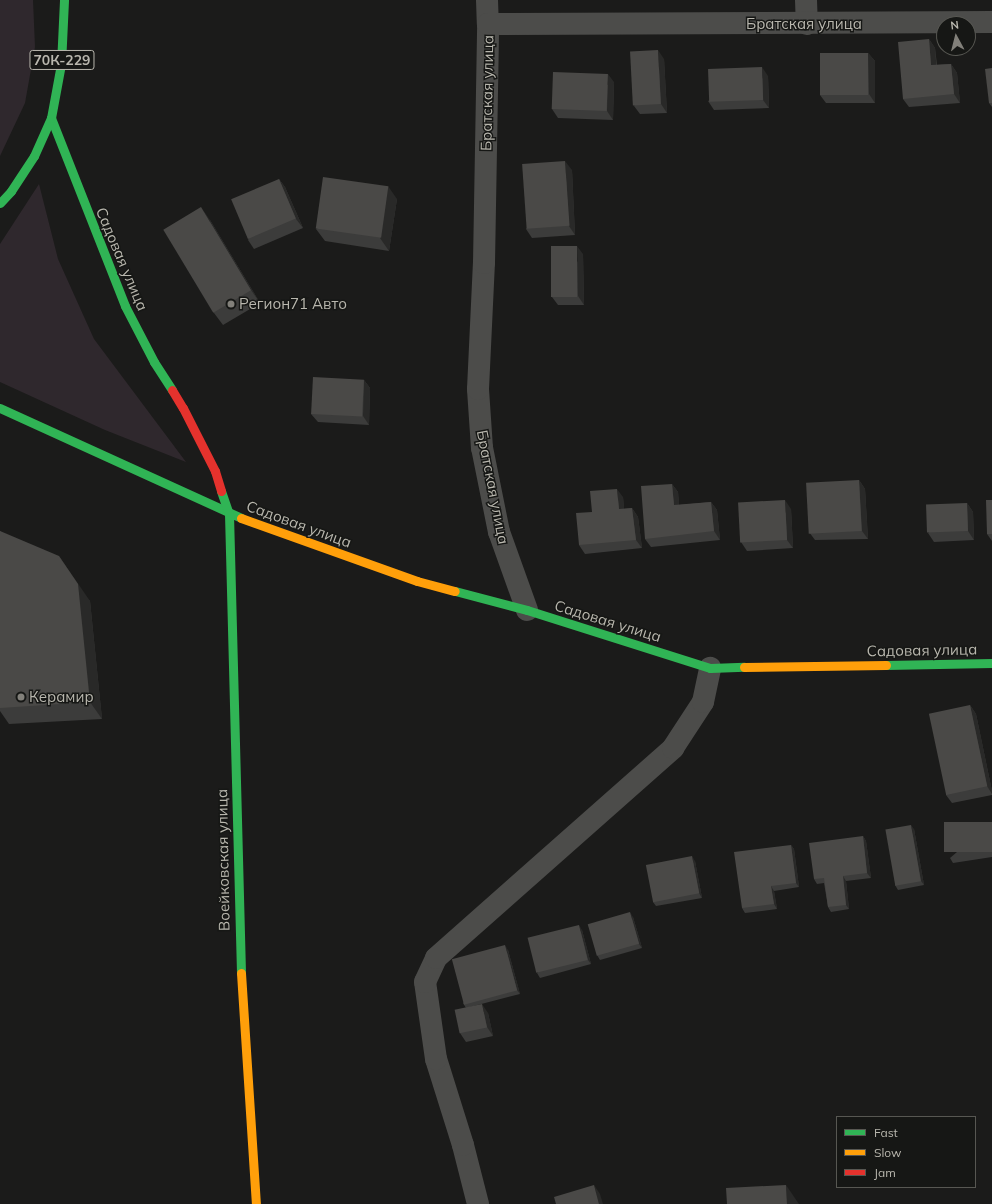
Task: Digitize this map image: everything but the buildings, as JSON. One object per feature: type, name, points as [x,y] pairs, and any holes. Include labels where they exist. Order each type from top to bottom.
[{"type":"main road","name":"70К-229","points":[[0,202],[11,190],[34,156],[51,118],[61,64],[64,0]]},
{"type":"main road","name":"Садовая улица","points":[[51,118],[125,306],[154,362],[183,408],[211,464],[229,514]]},
{"type":"main road","name":"Садовая улица","points":[[0,408],[229,514],[417,581],[527,610],[710,668],[992,663]]},
{"type":"main road","name":"Воейковская улица","points":[[229,514],[239,936],[256,1204]]},
{"type":"street","points":[[487,0],[488,24]]},
{"type":"street","points":[[806,0],[806,24]]},
{"type":"street","name":"Братская улица","points":[[527,610],[499,532],[482,448],[478,389],[484,263],[488,24],[806,24],[992,22]]},
{"type":"street","points":[[478,1204],[464,1145],[436,1059],[425,982],[436,958],[673,748],[703,702],[710,668]]},
{"type":"shaded area","points":[[0,0],[33,0],[35,47],[25,103],[0,156]]},
{"type":"shaded area","points":[[39,184],[58,259],[94,339],[186,462],[105,430],[0,382],[0,244]]},
{"type":"traffic: fast","points":[[0,203],[11,191],[34,156],[51,118],[61,64],[64,0]]},
{"type":"traffic: fast","points":[[51,118],[125,306],[154,362],[172,390]]},
{"type":"traffic: fast","points":[[0,408],[241,518]]},
{"type":"traffic: fast","points":[[221,491],[229,514],[241,973]]},
{"type":"traffic: fast","points":[[455,591],[527,610],[710,668],[744,667]]},
{"type":"traffic: fast","points":[[886,665],[992,663]]},
{"type":"traffic: slow","points":[[241,518],[417,581],[455,591]]},
{"type":"traffic: slow","points":[[744,667],[886,665]]},
{"type":"traffic: slow","points":[[241,973],[256,1204]]},
{"type":"traffic: jam","points":[[172,390],[183,408],[215,471],[221,491]]},
{"type":"place","name":"Регион71 Авто","points":[[231,304]]},
{"type":"place","name":"Керамир","points":[[21,697]]}]
